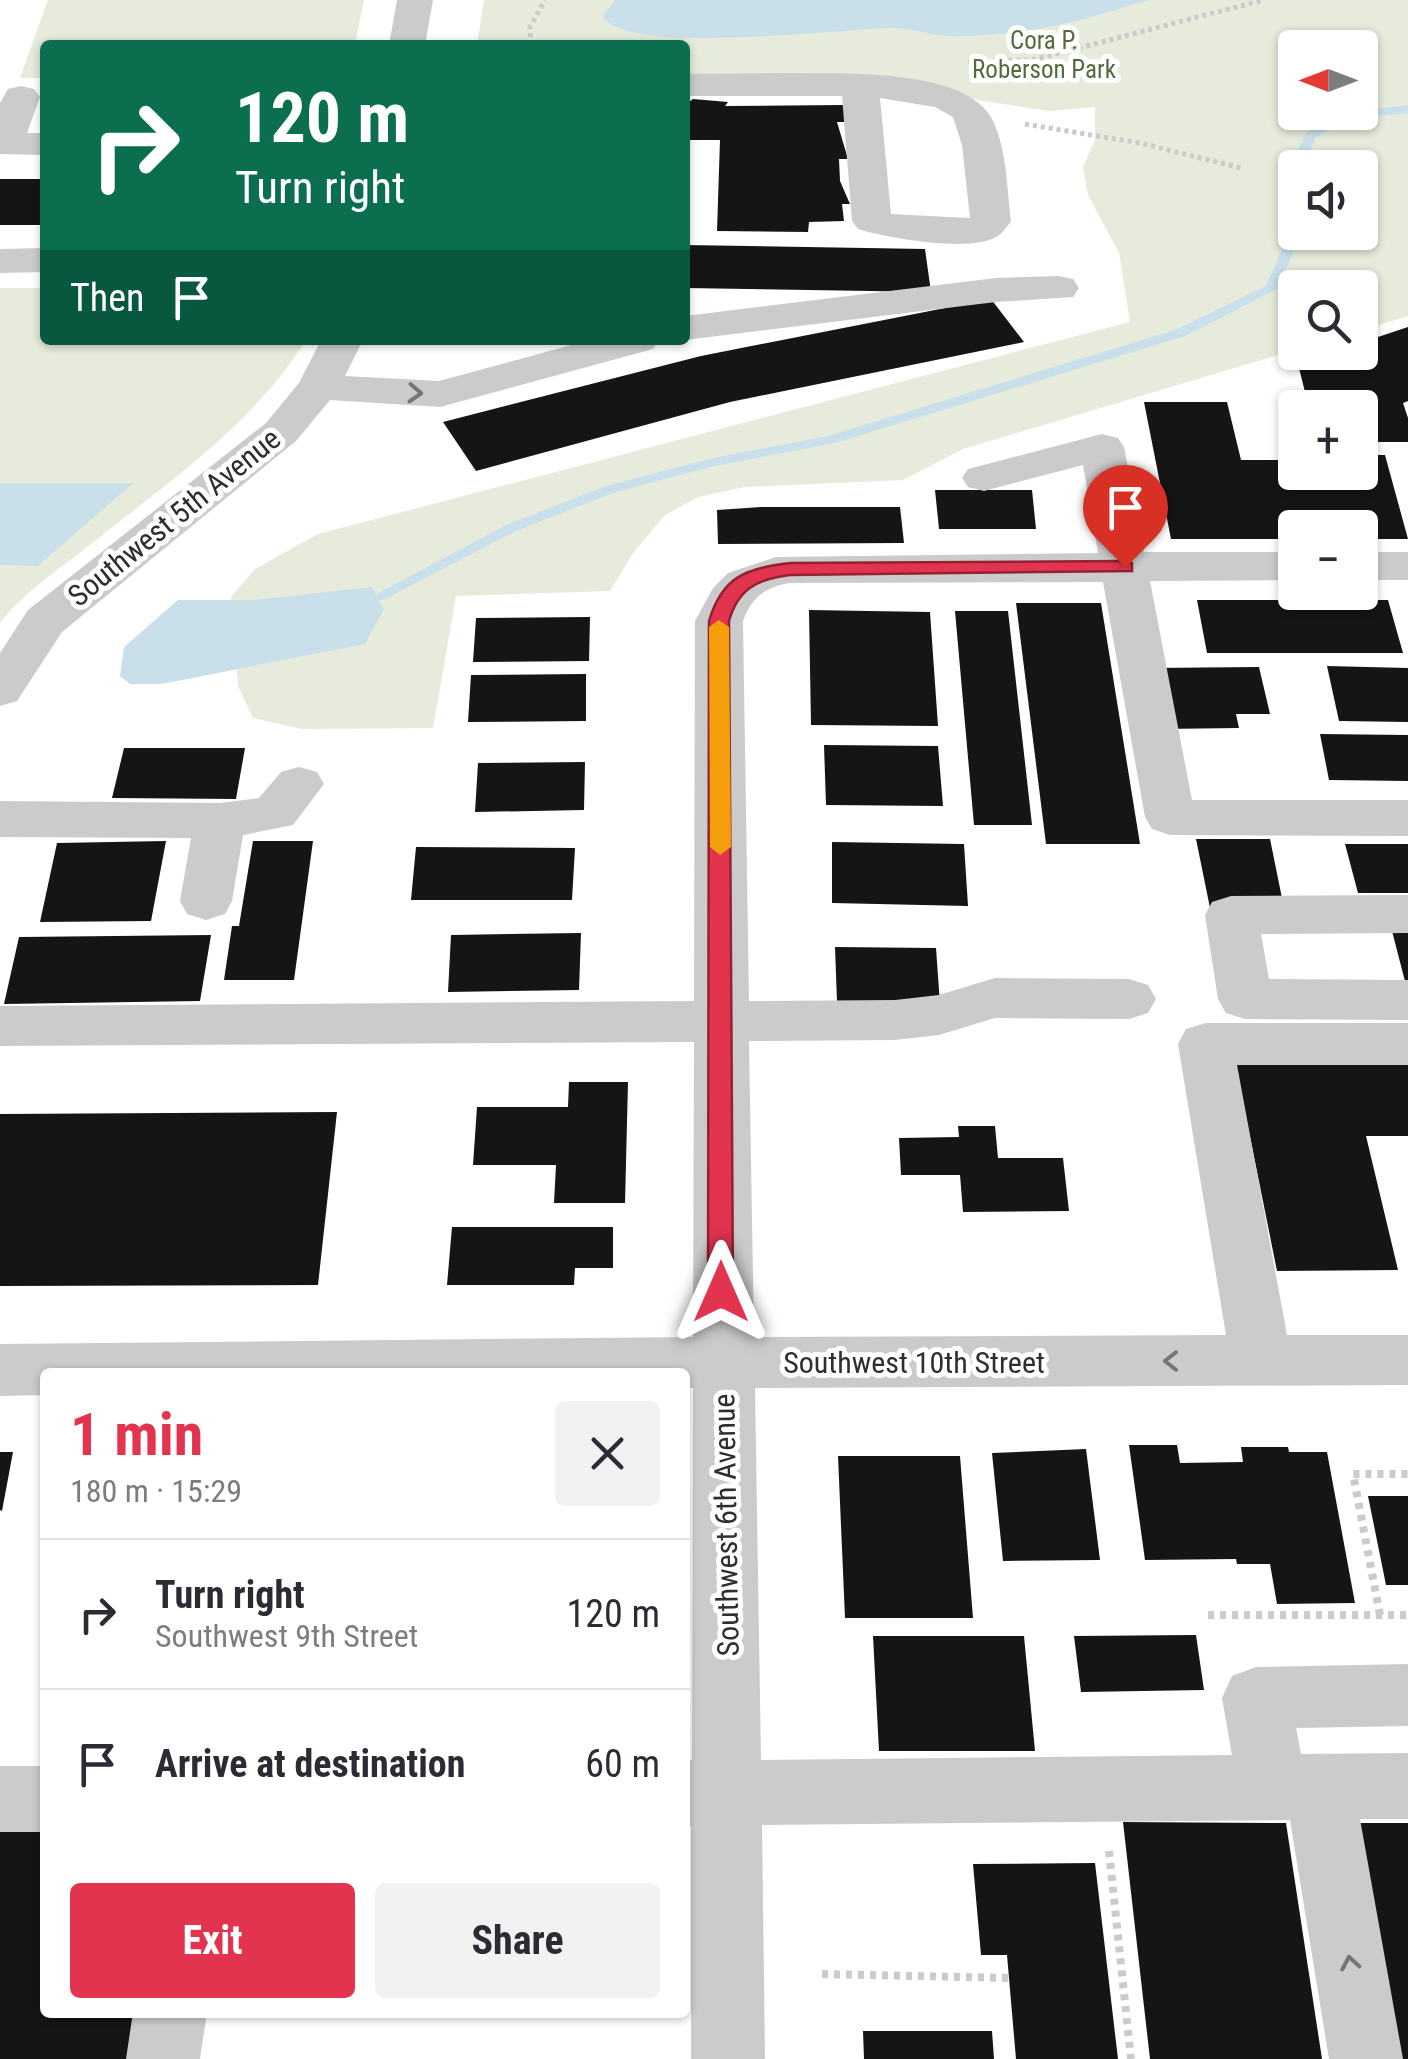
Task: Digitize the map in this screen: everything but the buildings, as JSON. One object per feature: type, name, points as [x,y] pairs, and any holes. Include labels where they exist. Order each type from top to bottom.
[{"type":"street","points":[[408,40],[415,0]]},
{"type":"street","points":[[690,85],[860,86],[934,94],[966,108],[977,128],[992,221],[980,230],[900,230],[872,221],[860,86]]},
{"type":"street","points":[[22,97],[4,144],[40,144]]},
{"type":"street","points":[[0,261],[40,260]]},
{"type":"street","points":[[690,327],[996,290],[1059,288]]},
{"type":"street","name":"Southwest 5th Avenue","points":[[0,690],[46,622],[267,444],[318,387],[339,345]]},
{"type":"street","points":[[318,387],[440,394],[516,357],[602,345]]},
{"type":"street","points":[[984,478],[1102,447],[1170,817],[1408,818]]},
{"type":"street","points":[[1125,567],[1278,566]]},
{"type":"street","points":[[1378,566],[1408,566]]},
{"type":"street","name":"Southwest 6th Avenue","points":[[728,2059],[707,1792],[723,1363],[719,621],[725,599],[744,580],[764,572],[1125,567]]},
{"type":"street","points":[[0,819],[220,821],[275,813],[299,784]]},
{"type":"street","points":[[206,901],[220,821]]},
{"type":"street","points":[[1408,914],[1231,915],[1245,1000],[1408,1000]]},
{"type":"street","points":[[0,1026],[895,1020],[939,1015],[995,998],[1129,999]]},
{"type":"street","points":[[1261,1361],[1206,1044],[1408,1044]]},
{"type":"street","name":"Southwest 10th Street","points":[[207,1368],[1408,1360]]},
{"type":"street","name":"Southwest 10th Street","points":[[0,1370],[40,1370]]},
{"type":"street","points":[[1366,2059],[1295,1787],[1256,1698],[1408,1695]]},
{"type":"street","points":[[707,1792],[1408,1786]]},
{"type":"street","points":[[0,1799],[40,1799]]},
{"type":"street","points":[[164,2059],[169,2018]]},
{"type":"path","points":[[528,40],[532,19],[544,0]]},
{"type":"path","points":[[954,60],[1032,60],[1264,0]]},
{"type":"path","points":[[966,108],[1004,120],[1140,143],[1241,168]]},
{"type":"path","points":[[1380,1614],[1353,1474],[1408,1474]]},
{"type":"path","points":[[1208,1614],[1408,1614]]},
{"type":"path","points":[[1107,1834],[1131,2059]]},
{"type":"path","points":[[822,1974],[1008,1978]]},
{"type":"green space","points":[[48,0],[364,0],[356,40],[40,40],[40,78],[20,78]]},
{"type":"green space","name":"Cora P. Roberson Park","points":[[484,0],[1408,0],[1408,316],[1378,325],[1378,270],[1278,270],[1278,355],[963,449],[903,480],[745,487],[698,497],[664,516],[633,553],[610,591],[456,596],[433,728],[302,729],[253,718],[238,686],[231,597],[255,569],[318,534],[1130,322],[1119,253],[1088,195],[1083,167],[1095,140],[1095,107],[1050,111],[977,100],[933,84],[690,78],[690,40],[478,40]]},
{"type":"green space","points":[[0,288],[40,288],[40,345],[302,345],[234,427],[41,582],[0,623]]},
{"type":"water","points":[[615,0],[1148,0],[1061,24],[985,35],[946,36],[894,28],[691,38],[619,28],[603,16]]},
{"type":"water","points":[[0,483],[133,483],[38,566],[0,565]]},
{"type":"water","points":[[372,587],[384,609],[365,644],[162,684],[130,684],[120,676],[124,647],[178,600],[254,600]]},
{"type":"waterway","points":[[1304,150],[1311,135],[1352,115],[1408,109]]},
{"type":"waterway","points":[[378,597],[511,528],[608,490],[709,463],[830,440],[1180,333],[1272,288],[1288,250]]},
{"type":"slow traffic","points":[[719,627],[720,847]]},
{"type":"route","points":[[721,1292],[719,621],[725,599],[744,580],[764,572],[790,569],[1125,567]]}]
